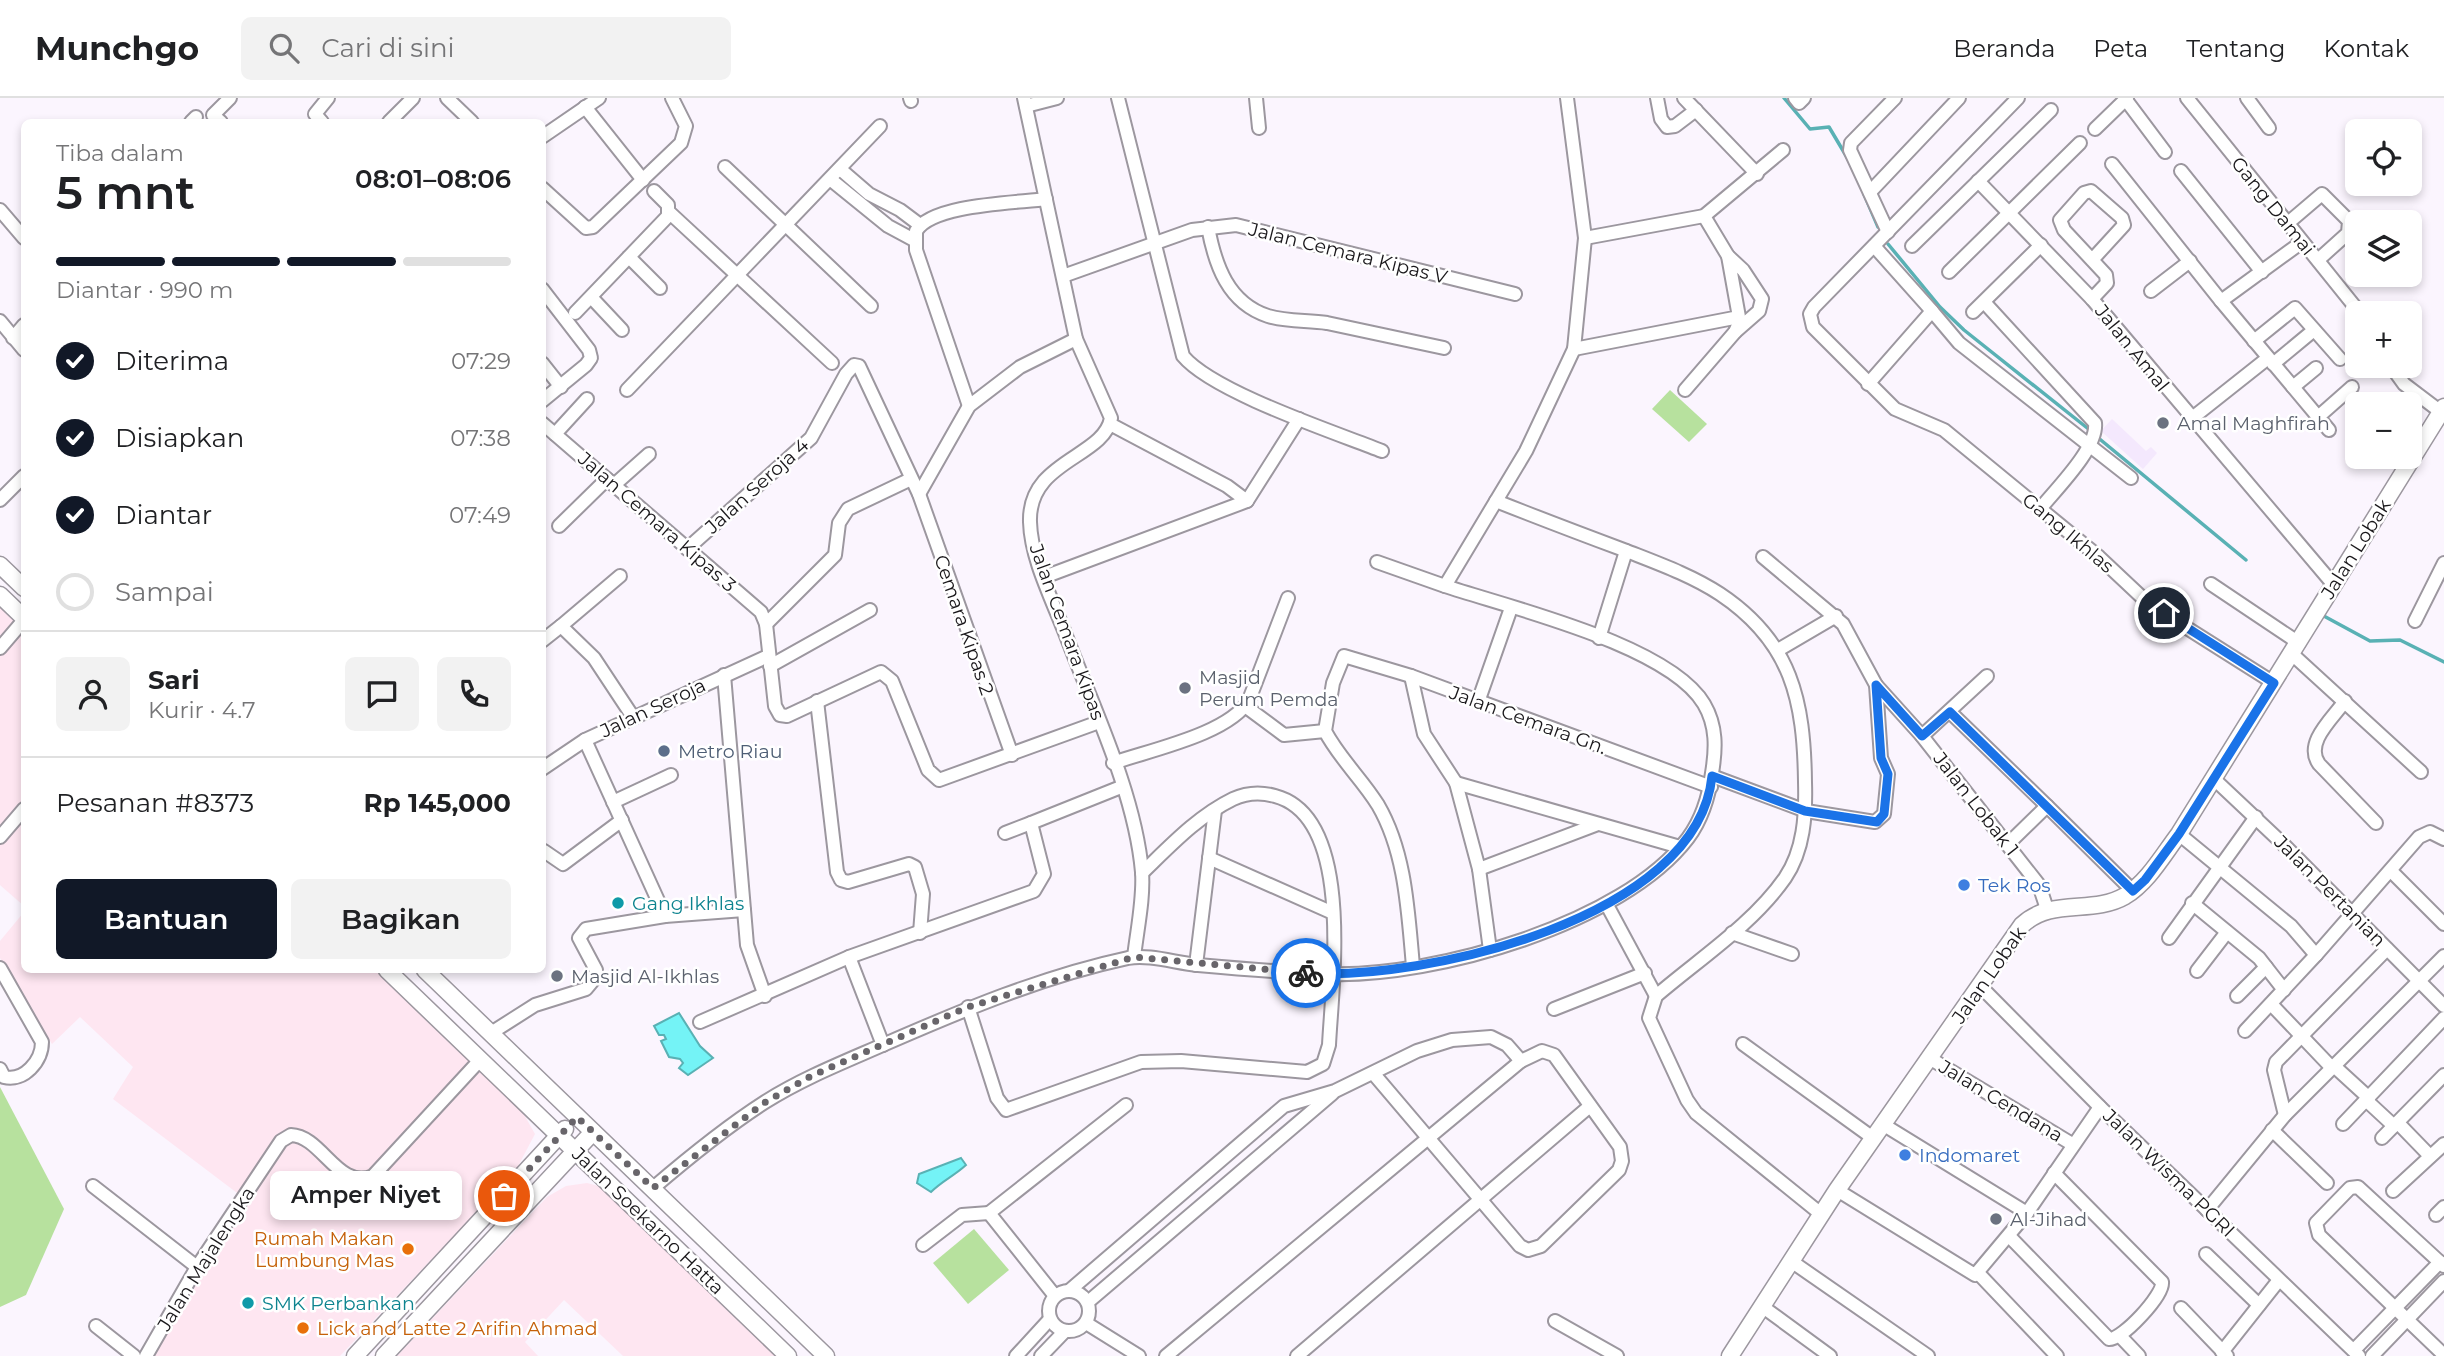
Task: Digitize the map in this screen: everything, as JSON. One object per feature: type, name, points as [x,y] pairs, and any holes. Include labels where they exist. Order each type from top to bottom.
[{"type":"main road","name":"Jalan Lobak","points":[[1730,1356],[1837,1190],[2022,925],[2047,909],[2102,905],[2133,891],[2145,880],[2179,834],[2443,410]]},
{"type":"main road","points":[[0,565],[21,585]]},
{"type":"main road","points":[[0,594],[21,616]]},
{"type":"main road","name":"Jalan Soekarno Hatta","points":[[390,973],[602,1174],[788,1356]]},
{"type":"main road","name":"Jalan Soekarno Hatta","points":[[428,973],[826,1356]]},
{"type":"main road","points":[[355,1356],[577,1117]]},
{"type":"main road","points":[[384,1356],[593,1132]]},
{"type":"main road","points":[[602,1174],[607,1161],[620,1158]]},
{"type":"street","points":[[218,119],[213,115],[230,98]]},
{"type":"street","points":[[319,119],[315,114],[328,98]]},
{"type":"street","points":[[447,98],[469,119]]},
{"type":"street","points":[[546,134],[599,98]]},
{"type":"street","points":[[546,198],[586,228],[593,227],[672,153],[685,134],[683,116],[672,98]]},
{"type":"street","points":[[1057,98],[1025,102],[1076,339],[1110,412],[1110,424],[1227,486],[1247,501]]},
{"type":"street","points":[[1118,98],[1183,356],[1211,378],[1299,419],[1382,450]]},
{"type":"street","points":[[1256,98],[1259,128]]},
{"type":"street","points":[[1445,586],[1534,436],[1574,349],[1586,238],[1567,98]]},
{"type":"street","points":[[1657,98],[1661,119],[1667,127],[1675,126],[1696,110]]},
{"type":"street","points":[[1684,98],[1757,174]]},
{"type":"street","points":[[1795,98],[1799,103],[1804,98]]},
{"type":"street","points":[[1888,232],[1850,150],[1851,143],[1895,98]]},
{"type":"street","points":[[1870,192],[1959,98]]},
{"type":"street","points":[[2018,98],[1874,246],[1959,344],[2131,478]]},
{"type":"street","name":"Gang Damai","points":[[2186,98],[2350,301]]},
{"type":"street","points":[[2247,98],[2269,128]]},
{"type":"street","points":[[392,119],[412,99]]},
{"type":"street","points":[[2095,129],[2126,99],[2165,152]]},
{"type":"street","points":[[585,107],[643,180]]},
{"type":"street","points":[[1912,246],[2051,110]]},
{"type":"street","points":[[627,390],[880,126]]},
{"type":"street","points":[[1949,272],[2080,144]]},
{"type":"street","points":[[1586,238],[1704,216],[1783,150]]},
{"type":"street","points":[[2112,164],[2221,301],[2329,430]]},
{"type":"street","points":[[725,167],[870,306]]},
{"type":"street","points":[[840,169],[858,185],[884,203],[900,210],[919,225]]},
{"type":"street","points":[[2180,171],[2262,272]]},
{"type":"street","points":[[830,179],[875,217],[914,240]]},
{"type":"street","name":"Jalan Amal","points":[[1978,181],[2092,299],[2333,584]]},
{"type":"street","points":[[850,196],[858,185]]},
{"type":"street","points":[[653,191],[668,205],[670,213],[832,363]]},
{"type":"street","points":[[2092,260],[2124,225],[2122,218],[2091,191],[2084,193],[2060,220],[2064,230],[2107,280],[2092,299]]},
{"type":"street","points":[[2288,223],[2322,194],[2349,221],[2348,233],[2318,260]]},
{"type":"street","points":[[969,406],[914,240],[919,225],[928,219],[975,207],[1046,199]]},
{"type":"street","points":[[875,217],[884,203]]},
{"type":"street","points":[[0,210],[21,234]]},
{"type":"street","points":[[575,313],[670,213]]},
{"type":"street","points":[[1685,390],[1735,332],[1759,311],[1762,299],[1742,270],[1728,256],[1704,216]]},
{"type":"street","points":[[1208,227],[1214,258],[1224,281],[1257,311],[1270,316],[1325,323],[1444,348]]},
{"type":"street","name":"Jalan Cemara Kipas V","points":[[1063,276],[1208,227],[1248,227],[1515,294]]},
{"type":"street","points":[[2221,301],[2302,242]]},
{"type":"street","points":[[1973,312],[2040,245]]},
{"type":"street","name":"Gang Ikhlas","points":[[1874,246],[1810,314],[1813,327],[1895,409],[1944,430],[2040,509],[2148,604],[2274,683]]},
{"type":"street","points":[[1728,256],[1739,317],[1735,332]]},
{"type":"street","points":[[629,257],[660,288]]},
{"type":"street","points":[[2151,290],[2190,261]]},
{"type":"street","points":[[546,294],[591,354],[586,365],[546,398]]},
{"type":"street","points":[[591,297],[622,330]]},
{"type":"street","points":[[1984,302],[2091,418],[2095,430],[2089,445],[2040,509]]},
{"type":"street","points":[[2254,341],[2295,308],[2340,359]]},
{"type":"street","points":[[1868,384],[1933,311]]},
{"type":"street","points":[[1574,349],[1739,317]]},
{"type":"street","points":[[0,321],[21,347]]},
{"type":"street","points":[[13,338],[21,329]]},
{"type":"street","points":[[2191,419],[2314,330]]},
{"type":"street","points":[[919,494],[969,406],[1020,367],[1076,339]]},
{"type":"street","name":"Jalan Seroja 4","points":[[687,549],[807,443],[846,374],[854,365],[865,373],[919,494]]},
{"type":"street","points":[[546,368],[561,387]]},
{"type":"street","points":[[2292,387],[2316,368]]},
{"type":"street","points":[[2400,378],[2404,384],[2443,410]]},
{"type":"street","points":[[2318,417],[2352,387]]},
{"type":"street","points":[[555,434],[587,399]]},
{"type":"street","points":[[1044,577],[1247,501],[1299,419]]},
{"type":"street","name":"Jalan Cemara Kipas","points":[[1110,424],[1098,439],[1054,471],[1035,494],[1030,523],[1044,577],[1121,787],[1142,873],[1134,957]]},
{"type":"street","name":"Jalan Cemara Kipas 3","points":[[546,426],[757,607],[766,624]]},
{"type":"street","points":[[559,526],[610,482],[649,454]]},
{"type":"street","points":[[0,500],[21,479]]},
{"type":"street","points":[[911,479],[856,503],[843,517],[837,530],[835,555],[766,624],[775,706],[780,715],[881,672],[892,681],[928,770],[936,779],[945,780],[1099,722]]},
{"type":"street","name":"Cemara Kipas 2","points":[[919,494],[1012,755]]},
{"type":"street","points":[[1496,501],[1663,565],[1719,593],[1747,616],[1778,650],[1800,704],[1804,731],[1805,811],[1800,843],[1786,877],[1772,895],[1732,933],[1656,996],[1649,1011],[1651,1024],[1687,1100],[1696,1113],[1821,1214]]},
{"type":"street","points":[[1599,638],[1626,551]]},
{"type":"street","points":[[1763,557],[1836,616],[1851,635],[1876,685]]},
{"type":"street","points":[[653,1188],[764,1103],[811,1076],[968,1007],[1134,957],[1196,965],[1332,974],[1377,973],[1490,950],[1607,905],[1634,888],[1680,847],[1700,817],[1711,782],[1715,735],[1712,720],[1699,697],[1666,667],[1599,638],[1377,562]]},
{"type":"street","points":[[2415,621],[2444,563]]},
{"type":"street","points":[[546,638],[620,576]]},
{"type":"street","points":[[2211,584],[2296,649],[2345,701],[2421,772]]},
{"type":"street","points":[[1113,763],[1218,727],[1245,706],[1288,598]]},
{"type":"street","points":[[1478,702],[1511,608]]},
{"type":"street","name":"Jalan Seroja","points":[[546,766],[585,740],[724,675],[769,661],[870,610]]},
{"type":"street","points":[[1778,650],[1836,616]]},
{"type":"street","points":[[0,648],[21,623]]},
{"type":"street","points":[[561,625],[594,659],[633,717]]},
{"type":"street","name":"Jalan Cemara Gn.","points":[[1325,731],[1334,683],[1344,656],[1411,676],[1478,702],[1711,782],[1805,811],[1875,822],[1882,817],[1888,774],[1881,758],[1876,685]]},
{"type":"street","points":[[724,675],[744,910],[751,960],[765,996]]},
{"type":"street","points":[[1411,676],[1424,734],[1456,783],[1479,869],[1490,950]]},
{"type":"street","name":"Jalan Lobak 1","points":[[1922,736],[1987,676]]},
{"type":"street","name":"Jalan Lobak 1","points":[[1876,685],[1922,736],[2008,844],[2039,885],[2047,909]]},
{"type":"street","points":[[817,701],[838,876],[848,882],[909,864],[915,867],[923,894],[920,933]]},
{"type":"street","points":[[2345,701],[2314,744],[2313,754],[2319,765],[2376,823]]},
{"type":"street","points":[[1245,706],[1284,735],[1325,731],[1375,800],[1390,830],[1403,880],[1413,966]]},
{"type":"street","points":[[1950,712],[2133,891]]},
{"type":"street","points":[[585,740],[666,916]]},
{"type":"street","points":[[613,802],[671,775]]},
{"type":"street","name":"Jalan Pertanian","points":[[2213,778],[2256,817],[2444,1006]]},
{"type":"street","points":[[1456,783],[1680,847]]},
{"type":"street","points":[[1005,833],[1121,787]]},
{"type":"street","points":[[968,1007],[997,1098],[1003,1108],[1012,1110],[1140,1062],[1181,1061],[1234,1068],[1311,1071],[1323,1064],[1328,1053],[1332,974],[1333,913],[1330,872],[1321,843],[1300,809],[1281,797],[1266,793],[1242,796],[1215,810],[1142,873]]},
{"type":"street","points":[[2008,844],[2047,806]]},
{"type":"street","points":[[1196,965],[1215,810]]},
{"type":"street","points":[[0,837],[21,812]]},
{"type":"street","points":[[2169,938],[2256,817]]},
{"type":"street","points":[[546,852],[563,864],[622,820]]},
{"type":"street","points":[[699,1022],[765,996],[849,957],[1034,891],[1044,874],[1031,823]]},
{"type":"street","points":[[1479,869],[1598,824]]},
{"type":"street","points":[[2245,1031],[2425,833],[2430,832],[2444,839]]},
{"type":"street","points":[[2179,834],[2291,926],[2316,956]]},
{"type":"street","points":[[1209,858],[1333,913]]},
{"type":"street","points":[[2391,871],[2444,924]]},
{"type":"street","points":[[2192,903],[2266,967],[2284,990]]},
{"type":"street","points":[[1607,905],[1656,996]]},
{"type":"street","points":[[491,1033],[527,1009],[586,989],[592,984],[596,970],[580,942],[583,931],[666,916],[744,910]]},
{"type":"street","points":[[2197,971],[2227,932]]},
{"type":"street","points":[[1732,933],[1792,954]]},
{"type":"street","points":[[2285,1115],[2276,1078],[2276,1062],[2387,949]]},
{"type":"street","points":[[2207,1210],[2285,1115],[2444,956]]},
{"type":"street","points":[[849,957],[883,1045]]},
{"type":"street","points":[[2237,996],[2266,967]]},
{"type":"street","points":[[0,968],[42,1042],[42,1051],[32,1068],[19,1077],[2,1073]]},
{"type":"street","points":[[1555,1009],[1645,973]]},
{"type":"street","name":"Jalan Wisma PGRI","points":[[1981,987],[2100,1107],[2357,1353]]},
{"type":"street","points":[[2271,1004],[2333,1067],[2396,1125],[2440,1149],[2393,1191]]},
{"type":"street","points":[[2343,1125],[2444,1018]]},
{"type":"street","points":[[1065,1331],[1050,1319],[1049,1307],[1055,1296],[1070,1290],[1275,1112],[1288,1104],[1335,1091],[1436,1044],[1473,1036],[1500,1040],[1521,1061]]},
{"type":"street","points":[[1743,1044],[1873,1138]]},
{"type":"street","points":[[1166,1356],[1428,1137],[1521,1061],[1542,1051],[1554,1055],[1620,1147],[1622,1161],[1619,1170],[1541,1246],[1528,1250],[1520,1246],[1428,1137],[1373,1073]]},
{"type":"street","name":"Jalan Cendana","points":[[1931,1059],[2072,1144]]},
{"type":"street","name":"Jalan Majalengka","points":[[146,1356],[197,1267],[281,1141],[291,1135],[302,1137],[348,1176],[366,1179],[373,1176],[480,1060]]},
{"type":"street","points":[[2382,1138],[2444,1075]]},
{"type":"street","points":[[1088,1302],[1335,1091]]},
{"type":"street","points":[[923,1245],[962,1215],[989,1213],[1126,1105]]},
{"type":"street","points":[[1297,1356],[1590,1106]]},
{"type":"street","points":[[1973,1273],[2027,1213],[2100,1107]]},
{"type":"street","points":[[1884,1125],[2027,1213]]},
{"type":"street","points":[[2272,1130],[2327,1183]]},
{"type":"street","points":[[2009,1236],[2106,1338],[2112,1340],[2120,1336],[2160,1294],[2163,1285],[2054,1173]]},
{"type":"street","points":[[93,1186],[197,1267]]},
{"type":"street","points":[[2357,1353],[2395,1308],[2442,1264],[2358,1187],[2350,1188],[2316,1223],[2319,1235],[2395,1308],[2408,1320],[2444,1356]]},
{"type":"street","points":[[1837,1190],[1973,1273],[2057,1356]]},
{"type":"street","points":[[989,1213],[1055,1296]]},
{"type":"street","points":[[2206,1254],[2259,1305]]},
{"type":"street","points":[[1791,1261],[1928,1356]]},
{"type":"street","points":[[2181,1308],[2225,1354],[2279,1280]]},
{"type":"street","points":[[2372,1356],[2444,1281]]},
{"type":"street","points":[[1041,1356],[1065,1331],[1076,1330],[1086,1322],[1088,1302],[1080,1293],[1070,1290]]},
{"type":"street","points":[[1763,1307],[1830,1356]]},
{"type":"street","points":[[1016,1356],[1050,1319]]},
{"type":"street","points":[[1555,1321],[1617,1356]]},
{"type":"street","points":[[1086,1322],[1139,1356]]},
{"type":"street","points":[[96,1326],[134,1356]]},
{"type":"street","points":[[2120,1336],[2139,1356]]},
{"type":"shaded area","points":[[2112,419],[2146,451],[2151,447],[2157,453],[2143,469],[2101,431]]},
{"type":"shaded area","points":[[0,606],[21,626],[21,903],[0,885]]},
{"type":"shaded area","points":[[21,916],[21,973],[384,973],[513,1095],[535,1134],[516,1170],[340,1356],[153,1356],[245,1199],[113,1099],[133,1067],[80,1017],[52,1044],[0,958],[0,941]]},
{"type":"shaded area","points":[[587,1183],[602,1187],[782,1356],[623,1356],[564,1300],[525,1342],[538,1356],[397,1356],[547,1197],[566,1186]]},
{"type":"green space","points":[[1670,390],[1707,424],[1689,442],[1652,409]]},
{"type":"green space","points":[[0,1087],[64,1209],[26,1295],[0,1307]]},
{"type":"green space","points":[[974,1229],[1009,1270],[968,1304],[933,1263]]},
{"type":"water","points":[[679,1013],[700,1046],[713,1058],[688,1075],[679,1068],[683,1063],[680,1059],[669,1057],[661,1041],[666,1039],[664,1035],[659,1035],[654,1026]]},
{"type":"water","points":[[961,1158],[966,1165],[931,1192],[917,1183],[919,1174]]},
{"type":"waterway","points":[[1784,98],[1810,129],[1829,127],[1848,159]]},
{"type":"waterway","points":[[1864,194],[1878,227]]},
{"type":"waterway","points":[[1888,244],[1940,307],[1964,330],[2091,431]]},
{"type":"waterway","points":[[2096,436],[2246,560]]},
{"type":"waterway","points":[[2322,615],[2370,641],[2400,640],[2444,662]]},
{"type":"way so far","points":[[504,1196],[577,1117],[653,1188],[764,1103],[811,1076],[968,1007],[1073,973],[1134,957],[1196,965],[1306,973]]},
{"type":"place","name":"Amal Maghfirah","points":[[2163,423]]},
{"type":"place","name":"Masjid Perum Pemda","points":[[1185,688]]},
{"type":"place","name":"Metro Riau","points":[[664,751]]},
{"type":"place","name":"Tek Ros","points":[[1964,885]]},
{"type":"place","name":"Gang Ikhlas","points":[[618,903]]},
{"type":"place","name":"Masjid Al-Ikhlas","points":[[557,976]]},
{"type":"place","name":"Indomaret","points":[[1905,1155]]},
{"type":"place","name":"Amper Niyet","points":[[504,1196]]},
{"type":"place","name":"Al-Jihad","points":[[1996,1219]]},
{"type":"place","name":"Rumah Makan Lumbung Mas","points":[[408,1249]]},
{"type":"place","name":"SMK Perbankan","points":[[248,1303]]},
{"type":"place","name":"Lick and Latte 2 Arifin Ahmad","points":[[303,1328]]},
{"type":"route","points":[[1306,973],[1377,973],[1490,950],[1607,905],[1634,888],[1688,838],[1707,801],[1712,776],[1805,811],[1877,822],[1884,814],[1888,774],[1881,758],[1876,685],[1922,736],[1950,712],[2133,891],[2145,880],[2179,834],[2274,683],[2164,613]]}]
